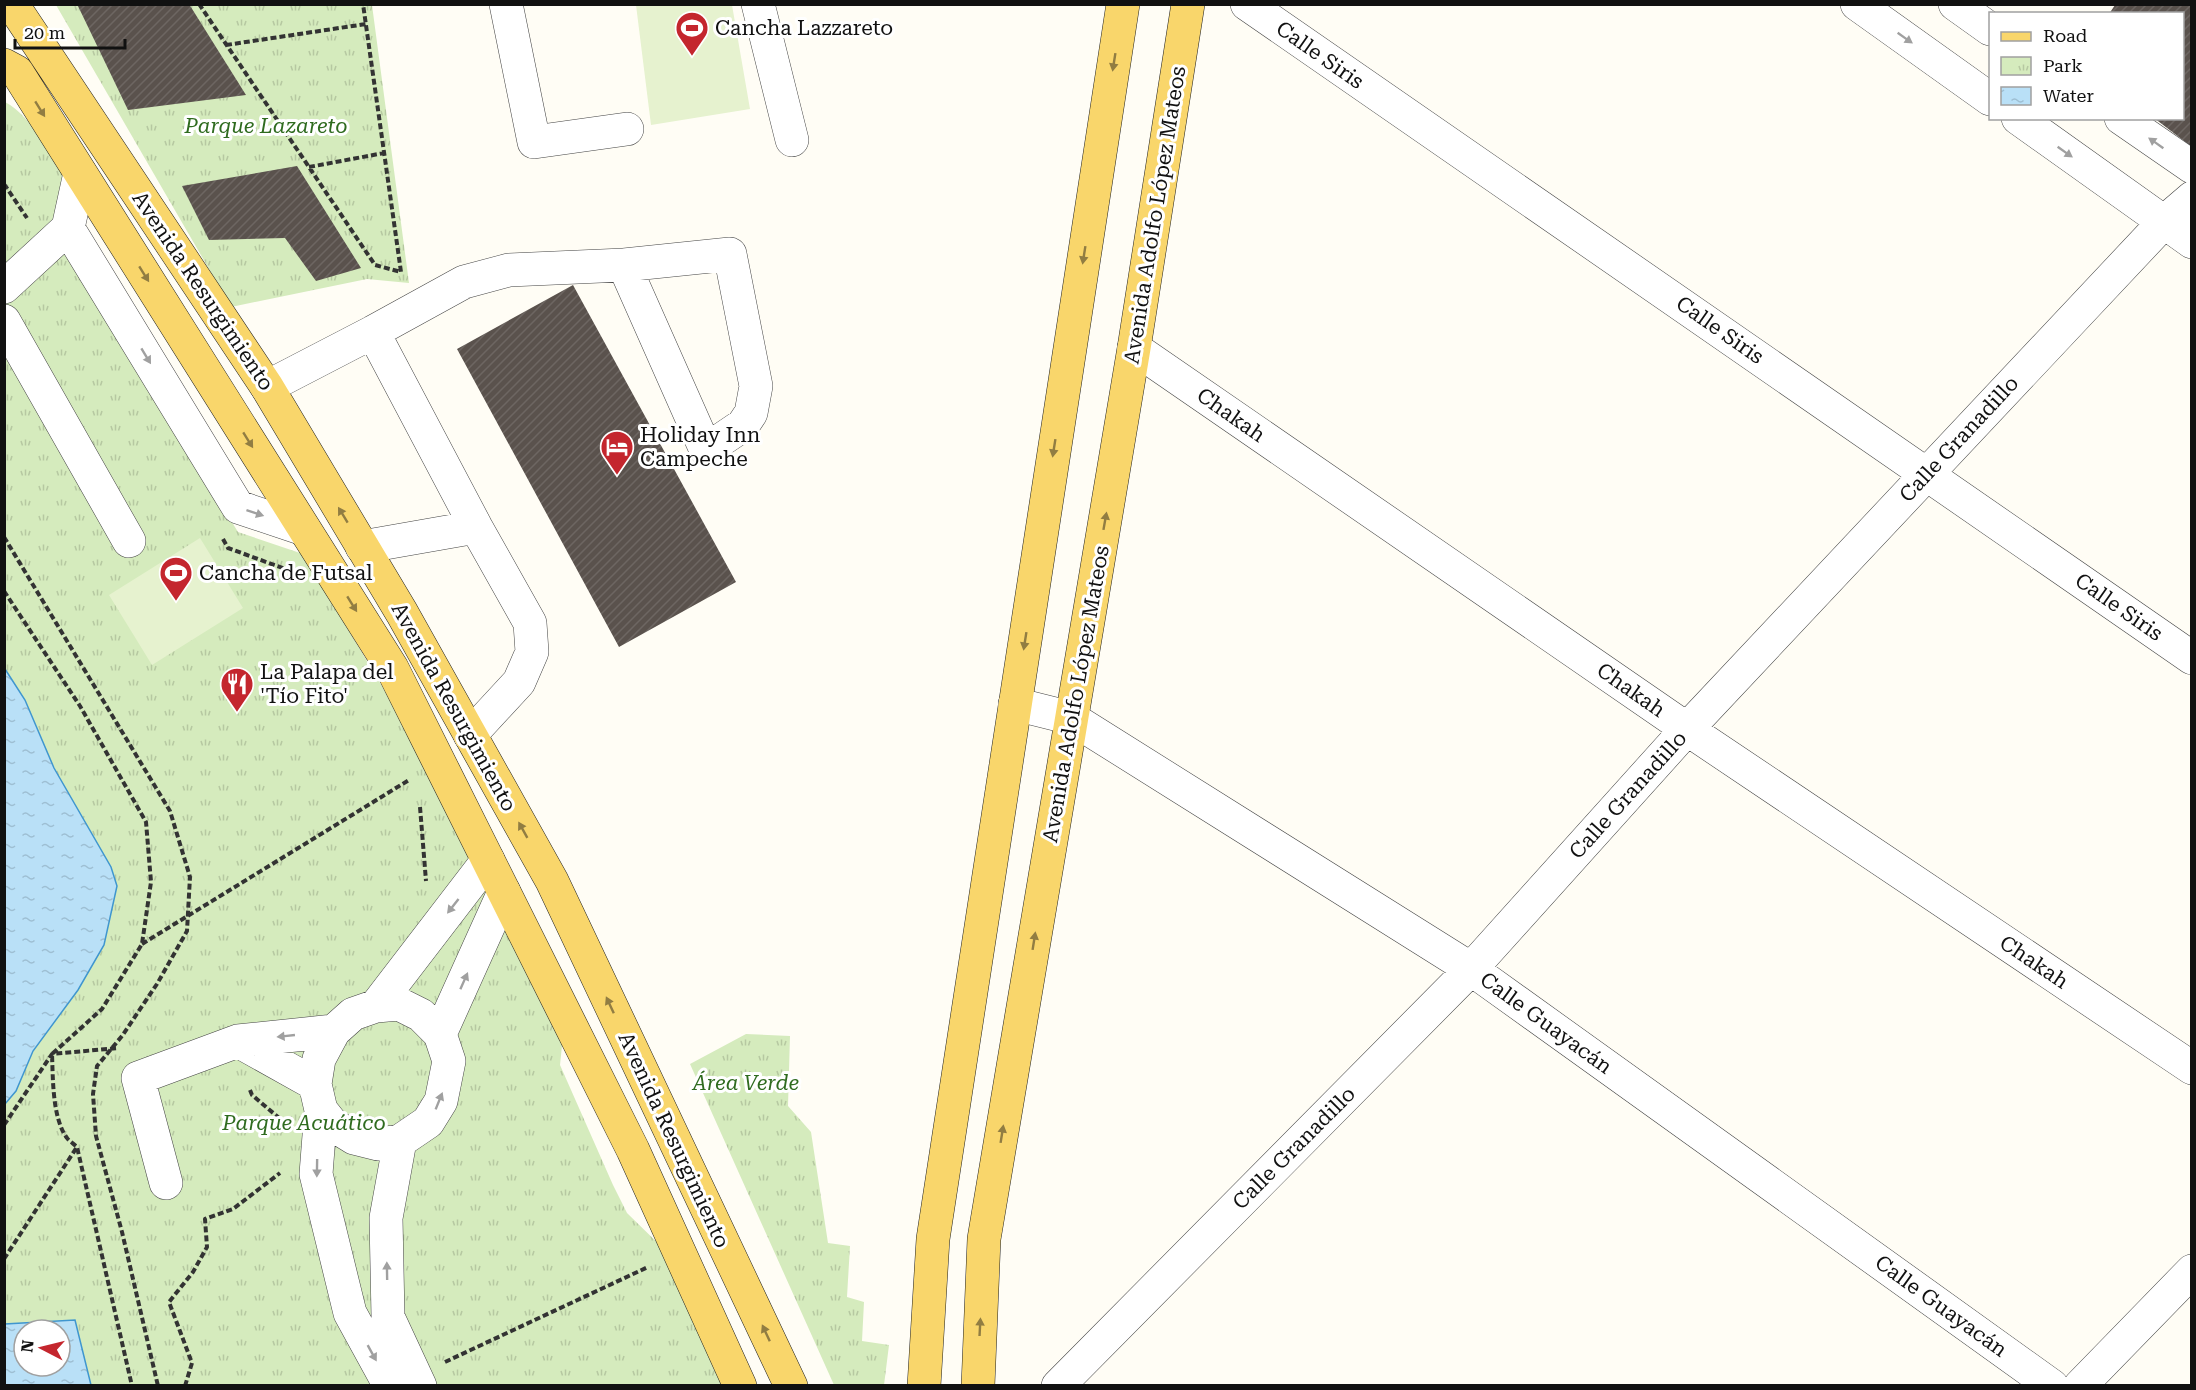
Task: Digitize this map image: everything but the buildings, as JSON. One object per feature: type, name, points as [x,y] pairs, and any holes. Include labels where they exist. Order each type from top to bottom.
[{"type":"main road","name":"Avenida Resurgimiento","points":[[12,4],[267,387],[402,613],[552,881],[791,1386]]},
{"type":"main road","points":[[924,1386],[933,1239],[1123,4]]},
{"type":"main road","name":"Avenida Adolfo López Mateos","points":[[978,1386],[984,1239],[1134,348],[1188,4]]},
{"type":"main road","name":"Avenida Resurgimiento","points":[[4,65],[16,72],[392,668],[633,1150],[740,1386]]},
{"type":"street","points":[[506,4],[534,142],[627,129]]},
{"type":"street","points":[[758,4],[792,140]]},
{"type":"street","name":"Calle Siris","points":[[1247,4],[2192,658]]},
{"type":"street","points":[[1857,4],[1989,98]]},
{"type":"street","points":[[1955,4],[1989,28]]},
{"type":"street","points":[[2021,120],[2192,242]]},
{"type":"street","points":[[2124,120],[2192,167]]},
{"type":"street","points":[[4,287],[68,228],[80,173]]},
{"type":"street","name":"Calle Granadillo","points":[[1058,1386],[1471,969],[1687,729],[2164,222],[2192,198]]},
{"type":"street","points":[[68,228],[238,507],[304,529]]},
{"type":"street","points":[[267,387],[464,282],[509,270],[624,265],[730,254],[756,386],[751,413],[743,425],[706,450],[624,265]]},
{"type":"street","points":[[4,321],[129,541]]},
{"type":"street","points":[[373,332],[476,527],[530,623],[532,652],[519,681],[470,735]]},
{"type":"street","name":"Chakah","points":[[1134,348],[1687,729],[2192,1068]]},
{"type":"street","points":[[362,547],[476,527]]},
{"type":"street","name":"Calle Guayacán","points":[[1015,704],[1071,718],[1471,969],[2052,1386]]},
{"type":"street","points":[[376,1006],[488,860]]},
{"type":"street","points":[[440,1034],[504,892]]},
{"type":"street","points":[[238,1041],[318,1097],[333,1125],[354,1138],[378,1144],[400,1141],[428,1122],[441,1101],[449,1061],[440,1034],[421,1015],[399,1004],[376,1006],[354,1014],[334,1031],[319,1059],[318,1097],[316,1174],[350,1313],[390,1386]]},
{"type":"street","points":[[166,1183],[138,1078],[238,1041],[334,1031]]},
{"type":"street","points":[[400,1141],[386,1218],[388,1317],[429,1375]]},
{"type":"street","points":[[2080,1386],[2192,1271]]},
{"type":"path","points":[[199,4],[375,266],[401,272],[363,4]]},
{"type":"path","points":[[226,45],[366,24]]},
{"type":"path","points":[[309,167],[384,153]]},
{"type":"path","points":[[4,537],[170,811],[190,877],[187,931],[157,984],[122,1036],[97,1065],[93,1094],[96,1136],[122,1232],[158,1386]]},
{"type":"path","points":[[4,591],[80,706],[146,822],[151,882],[142,944],[102,1009],[52,1054],[4,1125]]},
{"type":"path","points":[[142,944],[418,775]]},
{"type":"path","points":[[52,1054],[58,1116],[66,1137],[77,1147],[132,1386]]},
{"type":"path","points":[[4,1259],[77,1147]]},
{"type":"path","points":[[185,1386],[192,1363],[169,1302],[193,1272],[207,1247],[205,1219],[233,1209],[286,1169]]},
{"type":"path","points":[[429,1375],[651,1265]]},
{"type":"green space","name":"Parque Lazareto","points":[[56,5],[372,5],[409,283],[367,279],[231,307]]},
{"type":"green space","name":"Cancha Lazzareto","points":[[636,5],[732,5],[750,109],[651,125]]},
{"type":"green space","name":"Parque Acuático","points":[[5,102],[34,128],[71,187],[62,245],[238,532],[303,554],[416,743],[563,1036],[560,1065],[613,1185],[627,1213],[668,1253],[730,1385],[89,1385],[72,1318],[12,1318],[12,1326],[5,1326],[5,1104],[16,1091],[33,1051],[78,990],[104,945],[117,886],[111,867],[54,768],[25,700],[5,669]]},
{"type":"green space","name":"Cancha de Futsal","points":[[200,538],[243,608],[152,665],[109,595]]},
{"type":"green space","name":"Área Verde","points":[[746,1034],[790,1036],[788,1106],[811,1132],[828,1243],[850,1246],[847,1297],[864,1302],[862,1341],[889,1345],[884,1385],[834,1385],[690,1064]]},
{"type":"water","points":[[5,669],[25,700],[54,768],[111,867],[117,886],[104,945],[78,990],[33,1051],[16,1091],[5,1104]]},
{"type":"water","points":[[72,1320],[75,1320],[91,1385],[5,1385],[5,1324],[12,1324],[12,1378],[72,1378]]},
{"type":"place","name":"Cancha Lazzareto","points":[[692,57]]},
{"type":"place","name":"Holiday Inn Campeche","points":[[617,476]]},
{"type":"place","name":"Cancha de Futsal","points":[[176,602]]},
{"type":"place","name":"La Palapa del 'Tío Fito'","points":[[237,713]]}]
